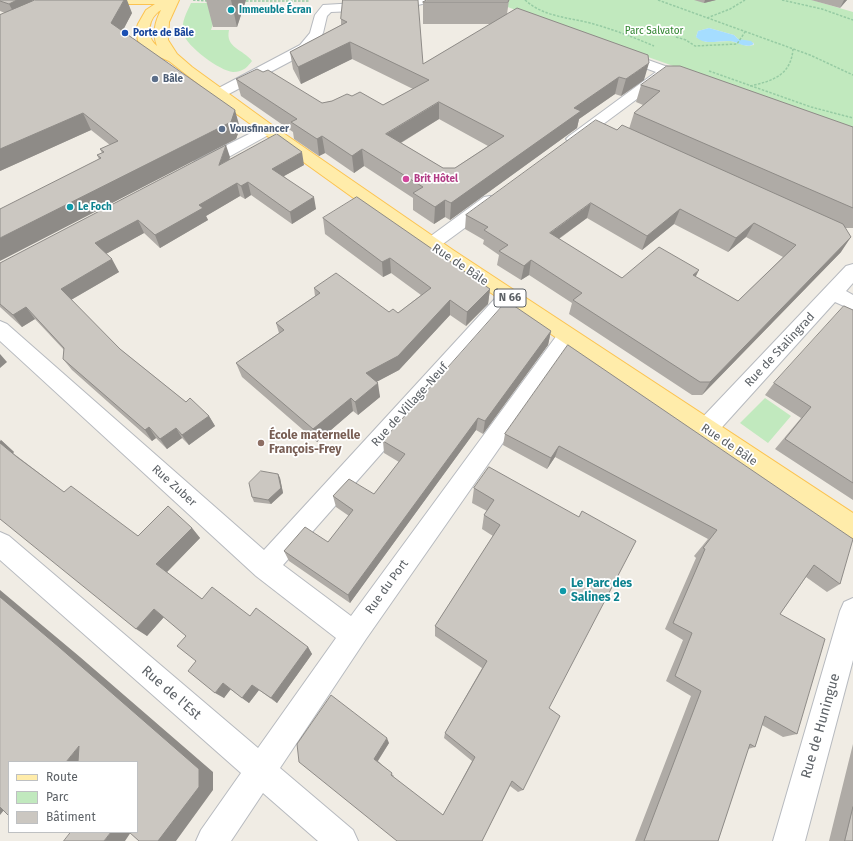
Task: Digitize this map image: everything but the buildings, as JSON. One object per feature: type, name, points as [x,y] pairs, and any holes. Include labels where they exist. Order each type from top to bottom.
[{"type":"main road","points":[[118,0],[173,0]]},
{"type":"main road","name":"Rue de Bâle","points":[[173,0],[152,11],[142,29],[143,36],[147,44],[155,52],[173,59],[267,130],[430,245],[853,527]]},
{"type":"main road","name":"Rue de Bâle","points":[[173,0],[160,30],[162,43],[173,59]]},
{"type":"street","points":[[218,94],[305,48],[316,33],[321,15],[327,8],[402,5],[422,0]]},
{"type":"street","points":[[607,49],[700,83]]},
{"type":"street","points":[[565,146],[603,126],[667,71]]},
{"type":"street","points":[[188,172],[267,130]]},
{"type":"street","points":[[430,245],[503,192]]},
{"type":"street","name":"Rue de Stalingrad","points":[[706,429],[853,271]]},
{"type":"street","points":[[833,293],[853,303]]},
{"type":"street","name":"Rue de Village-Neuf","points":[[265,567],[508,297]]},
{"type":"street","name":"Rue Zuber","points":[[0,329],[265,567],[354,635]]},
{"type":"street","name":"Rue du Port","points":[[212,841],[354,635],[567,336]]},
{"type":"street","name":"Rue de l'Est","points":[[0,544],[342,841]]},
{"type":"street","name":"Rue de Huningue","points":[[789,841],[853,611]]},
{"type":"path","points":[[193,0],[208,0]]},
{"type":"path","points":[[658,0],[793,49],[853,75]]},
{"type":"path","points":[[707,18],[730,9],[745,0]]},
{"type":"path","points":[[782,0],[822,9],[853,20]]},
{"type":"path","points":[[550,18],[554,16]]},
{"type":"path","points":[[676,37],[686,40],[695,46],[737,44],[742,39],[745,32]]},
{"type":"path","points":[[750,86],[778,78],[787,70],[791,62],[793,49]]},
{"type":"green space","name":"Parc Salvator","points":[[488,0],[812,0],[853,12],[853,130]],"holes":[[[709,28],[734,35],[738,39],[754,43],[754,45],[747,46],[731,41],[706,42],[696,37],[698,31]]]},
{"type":"green space","points":[[191,3],[220,3],[211,30],[229,30],[228,36],[232,45],[252,61],[247,67],[237,72],[227,71],[212,63],[190,44],[183,33],[183,25]]},
{"type":"green space","points":[[765,398],[791,416],[768,443],[740,423]]},
{"type":"water","points":[[709,28],[734,35],[738,39],[751,41],[754,44],[748,46],[730,41],[708,42],[700,40],[696,37],[698,31]]},
{"type":"place","name":"Immeuble Écran","points":[[231,10]]},
{"type":"place","name":"Porte de Bâle","points":[[125,33]]},
{"type":"place","name":"Bâle","points":[[155,79]]},
{"type":"place","name":"Vousfinancer","points":[[222,129]]},
{"type":"place","name":"Brit Hôtel","points":[[406,179]]},
{"type":"place","name":"Le Foch","points":[[70,207]]},
{"type":"place","name":"École maternelle François-Frey","points":[[261,443]]},
{"type":"place","name":"Le Parc des Salines 2","points":[[563,591]]}]
